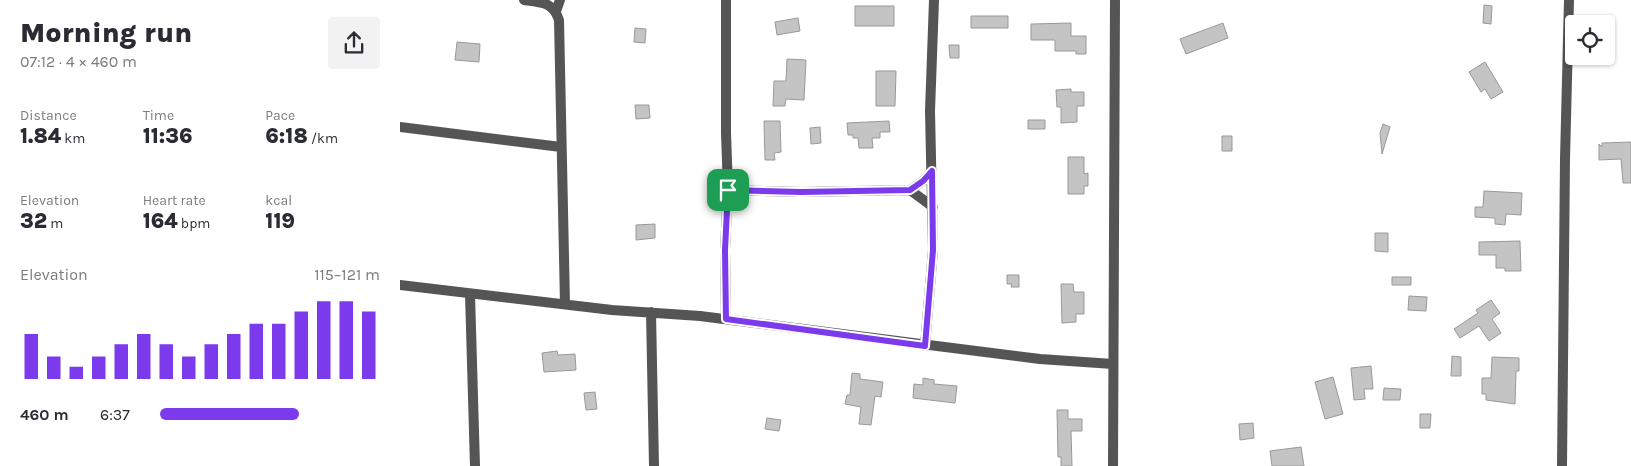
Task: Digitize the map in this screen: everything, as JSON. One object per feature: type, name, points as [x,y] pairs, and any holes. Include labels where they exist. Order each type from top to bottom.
[{"type":"street","points":[[524,0],[543,2],[556,11],[559,20],[565,304]]},
{"type":"street","points":[[556,11],[560,0]]},
{"type":"street","points":[[726,0],[728,190],[725,250],[726,319]]},
{"type":"street","points":[[925,346],[933,250],[930,111],[934,0]]},
{"type":"street","points":[[1113,466],[1115,0]]},
{"type":"street","points":[[1562,466],[1565,159],[1569,0]]},
{"type":"street","points":[[400,127],[561,147]]},
{"type":"street","points":[[728,190],[801,192],[910,190],[923,181],[932,171]]},
{"type":"street","points":[[910,190],[933,207]]},
{"type":"street","points":[[400,285],[565,304],[726,319],[925,346],[1040,359],[1113,364]]},
{"type":"street","points":[[470,294],[475,466]]},
{"type":"street","points":[[651,312],[654,466]]},
{"type":"building","points":[[1484,5],[1492,6],[1491,24],[1483,23]]},
{"type":"building","points":[[855,6],[894,6],[894,26],[855,26]]},
{"type":"building","points":[[971,16],[1008,16],[1008,28],[971,28]]},
{"type":"building","points":[[798,18],[800,31],[777,35],[775,22]]},
{"type":"building","points":[[1071,23],[1071,36],[1086,36],[1086,54],[1076,54],[1076,51],[1055,51],[1055,40],[1031,40],[1031,24]]},
{"type":"building","points":[[1223,23],[1228,38],[1186,54],[1180,39]]},
{"type":"building","points":[[635,28],[646,29],[645,43],[634,42]]},
{"type":"building","points":[[457,42],[480,44],[479,62],[455,60]]},
{"type":"building","points":[[949,45],[959,45],[959,58],[950,58]]},
{"type":"building","points":[[787,59],[806,60],[804,100],[786,99],[785,106],[773,106],[774,81],[786,81]]},
{"type":"building","points":[[1485,62],[1503,92],[1491,99],[1485,89],[1481,92],[1469,72]]},
{"type":"building","points":[[876,71],[896,71],[895,106],[876,106]]},
{"type":"building","points":[[1071,89],[1071,92],[1084,92],[1084,106],[1077,106],[1077,122],[1061,123],[1061,107],[1057,107],[1056,90]]},
{"type":"building","points":[[635,105],[649,105],[650,118],[636,119]]},
{"type":"building","points":[[1028,120],[1045,120],[1045,129],[1028,129]]},
{"type":"building","points":[[764,121],[780,121],[781,152],[774,153],[775,160],[765,160]]},
{"type":"building","points":[[889,121],[890,132],[880,132],[880,138],[872,138],[873,148],[859,148],[858,138],[848,135],[847,123]]},
{"type":"building","points":[[1383,124],[1390,127],[1382,154],[1380,133]]},
{"type":"building","points":[[820,127],[821,143],[811,144],[810,128]]},
{"type":"building","points":[[1222,136],[1232,136],[1232,151],[1222,151]]},
{"type":"building","points":[[1631,142],[1631,183],[1623,183],[1621,159],[1599,160],[1599,144],[1602,147],[1602,143]]},
{"type":"building","points":[[1068,157],[1084,157],[1084,174],[1088,173],[1088,186],[1084,186],[1084,194],[1068,194]]},
{"type":"building","points":[[1484,191],[1522,193],[1521,215],[1506,214],[1505,225],[1495,224],[1495,218],[1475,217],[1475,207],[1483,207]]},
{"type":"building","points":[[655,224],[655,238],[636,240],[636,225]]},
{"type":"building","points":[[1375,233],[1388,233],[1388,252],[1375,251]]},
{"type":"building","points":[[1520,241],[1521,271],[1505,271],[1505,268],[1496,268],[1496,255],[1479,255],[1479,242]]},
{"type":"building","points":[[1007,275],[1019,275],[1019,287],[1011,287],[1012,284],[1007,284]]},
{"type":"building","points":[[1392,277],[1411,277],[1411,285],[1392,285]]},
{"type":"building","points":[[1061,284],[1073,284],[1074,292],[1084,292],[1084,314],[1076,314],[1076,322],[1062,323]]},
{"type":"building","points":[[1409,296],[1427,297],[1426,311],[1408,310]]},
{"type":"building","points":[[1491,300],[1500,313],[1492,319],[1501,333],[1489,341],[1479,326],[1460,338],[1454,329],[1478,313],[1476,310]]},
{"type":"building","points":[[557,351],[558,355],[575,354],[576,370],[544,372],[542,353]]},
{"type":"building","points":[[1452,356],[1461,357],[1461,376],[1451,376]]},
{"type":"building","points":[[1492,357],[1519,358],[1519,371],[1516,371],[1515,404],[1486,400],[1486,394],[1482,394],[1482,378],[1491,378]]},
{"type":"building","points":[[1371,366],[1373,389],[1364,389],[1365,399],[1354,400],[1351,368]]},
{"type":"building","points":[[852,373],[860,374],[860,379],[883,382],[881,397],[875,396],[871,425],[859,424],[861,407],[845,404],[847,395],[850,395]]},
{"type":"building","points":[[1333,377],[1343,414],[1325,419],[1315,382]]},
{"type":"building","points":[[923,378],[934,380],[934,384],[957,386],[955,403],[913,398],[914,384],[923,385]]},
{"type":"building","points":[[1384,388],[1401,389],[1400,400],[1383,400]]},
{"type":"building","points":[[595,392],[597,409],[586,410],[584,393]]},
{"type":"building","points":[[1057,410],[1068,410],[1068,419],[1082,419],[1082,431],[1071,431],[1072,466],[1061,466],[1061,457],[1058,457]]},
{"type":"building","points":[[1420,414],[1431,414],[1430,428],[1420,428]]},
{"type":"building","points":[[767,418],[781,420],[779,431],[765,429]]},
{"type":"building","points":[[1253,423],[1254,438],[1240,440],[1239,424]]},
{"type":"building","points":[[1301,447],[1304,466],[1272,466],[1270,451]]},
{"type":"route","points":[[932,171],[933,250],[925,346],[726,319],[725,250],[728,190],[801,192],[910,190],[923,181],[932,171]]}]
